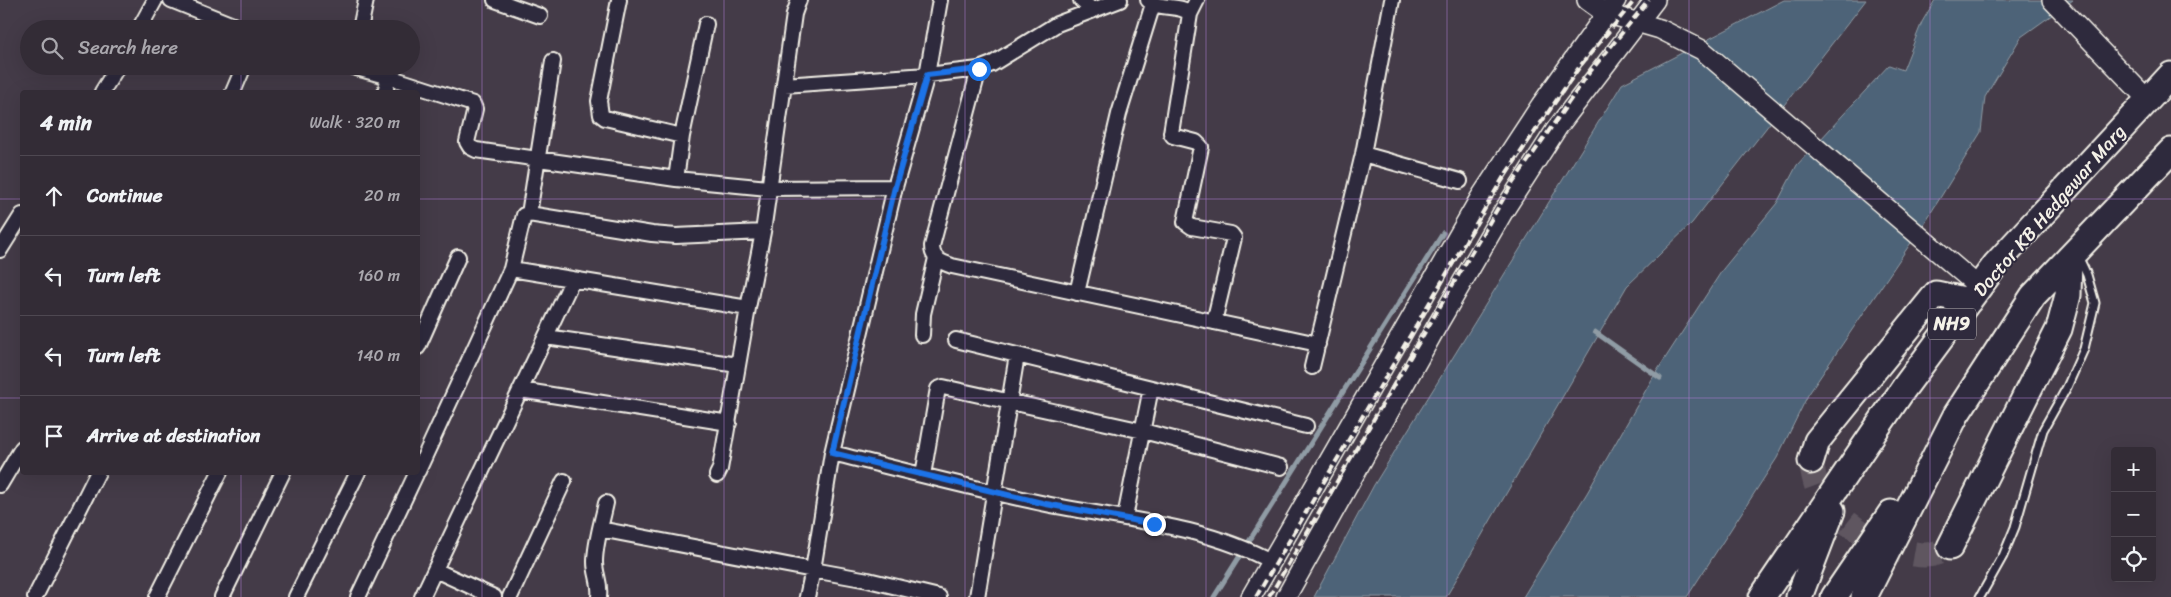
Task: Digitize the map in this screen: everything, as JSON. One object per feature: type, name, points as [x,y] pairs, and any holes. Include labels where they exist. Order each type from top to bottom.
[{"type":"highway","name":"Doctor KB Hedgewar Marg","points":[[1762,597],[1904,388],[1996,264],[2171,75]]},
{"type":"highway","name":"NH9","points":[[1864,597],[1956,415],[2033,296],[2171,151]]},
{"type":"highway","points":[[1950,547],[2059,329],[2068,295],[2073,255]]},
{"type":"highway","points":[[1811,461],[1817,441],[1936,294],[1974,294]]},
{"type":"highway","points":[[1834,597],[1956,415]]},
{"type":"highway","points":[[1799,597],[1847,472]]},
{"type":"main road","points":[[1587,0],[1594,7],[1610,6],[1638,22],[1660,29],[1702,50],[1942,255],[1974,294]]},
{"type":"main road","points":[[1286,597],[1434,331],[1503,212],[1556,128],[1655,0]]},
{"type":"main road","points":[[2052,0],[2147,99]]},
{"type":"main road","points":[[1251,597],[1480,198],[1540,105],[1610,6]]},
{"type":"street","points":[[144,20],[154,0]]},
{"type":"street","points":[[171,0],[221,20]]},
{"type":"street","points":[[362,20],[366,0]]},
{"type":"street","points":[[495,0],[540,16]]},
{"type":"street","points":[[619,0],[599,101],[601,115],[605,118],[682,136]]},
{"type":"street","points":[[717,475],[720,469],[729,423],[763,232],[794,14],[799,0]]},
{"type":"street","points":[[808,597],[832,453],[895,187],[927,75],[940,0]]},
{"type":"street","points":[[1080,0],[1092,10]]},
{"type":"street","points":[[784,85],[927,75],[979,69],[992,64],[1057,24],[1120,0]]},
{"type":"street","points":[[1197,0],[1190,14],[1171,133],[1173,136],[1196,142],[1201,147],[1185,222],[1192,227],[1231,234],[1234,238],[1214,322]]},
{"type":"street","points":[[1312,367],[1363,154],[1392,0]]},
{"type":"street","points":[[1077,293],[1119,114],[1151,2],[1186,10],[1190,14]]},
{"type":"street","points":[[676,179],[682,136],[706,24]]},
{"type":"street","points":[[529,214],[553,61]]},
{"type":"street","points":[[979,69],[932,246],[932,253],[936,258],[952,266],[1318,344]]},
{"type":"street","points":[[103,90],[112,75]]},
{"type":"street","points":[[234,90],[240,75]]},
{"type":"street","points":[[382,75],[473,104],[475,109],[467,142],[470,147],[676,179],[768,188],[895,187]]},
{"type":"street","points":[[386,90],[389,77]]},
{"type":"street","points":[[1363,154],[1460,181]]},
{"type":"street","points":[[420,466],[511,269],[524,215],[529,214],[652,234],[676,236],[763,232]]},
{"type":"street","points":[[0,250],[20,218]]},
{"type":"street","points":[[420,342],[458,257]]},
{"type":"street","points":[[922,335],[923,314],[936,258]]},
{"type":"street","points":[[511,269],[748,308]]},
{"type":"street","points":[[422,597],[573,279]]},
{"type":"street","points":[[546,337],[738,365]]},
{"type":"street","points":[[956,340],[1306,426]]},
{"type":"street","points":[[977,597],[1017,355]]},
{"type":"street","points":[[923,475],[938,389],[949,387],[1143,431],[1281,467]]},
{"type":"street","points":[[1125,517],[1151,388]]},
{"type":"street","points":[[520,390],[729,423]]},
{"type":"street","points":[[0,485],[20,451]]},
{"type":"street","points":[[832,453],[1046,504],[1125,517],[1237,545],[1272,562]]},
{"type":"street","points":[[35,597],[96,475]]},
{"type":"street","points":[[157,597],[218,475]]},
{"type":"street","points":[[222,597],[282,475]]},
{"type":"street","points":[[296,597],[357,475]]},
{"type":"street","points":[[358,597],[416,475]]},
{"type":"street","points":[[510,597],[564,481]]},
{"type":"street","points":[[599,597],[601,586],[595,564],[606,503]]},
{"type":"street","points":[[600,530],[868,580],[939,597]]},
{"type":"street","points":[[435,570],[494,597]]},
{"type":"lane","points":[[1980,597],[2003,556],[2015,527],[2043,430],[2084,350],[2095,303],[2087,275],[2073,255]]},
{"type":"water","points":[[1784,0],[1866,0],[1692,223],[1627,286],[1446,597],[1314,597],[1374,485],[1622,84]]},
{"type":"water","points":[[1935,0],[2073,0],[2021,37],[1985,97],[1981,132],[1927,219],[1808,395],[1777,458],[1687,597],[1523,597],[1587,493],[1655,374],[1723,269],[1777,203],[1797,165],[1889,65],[1903,70],[1922,22]]},
{"type":"waterway","points":[[1214,597],[1443,233]]},
{"type":"waterway","points":[[1595,332],[1660,378]]},
{"type":"tunnel","points":[[1811,461],[1817,487],[1827,503],[1865,535],[1896,549],[1925,555],[1950,547]]},
{"type":"railway","points":[[1256,597],[1503,178],[1580,66],[1635,0]]},
{"type":"railway","points":[[1269,597],[1512,184],[1589,73],[1649,0]]},
{"type":"route","points":[[979,69],[927,75],[895,187],[832,453],[1046,504],[1125,517],[1154,524]]}]
